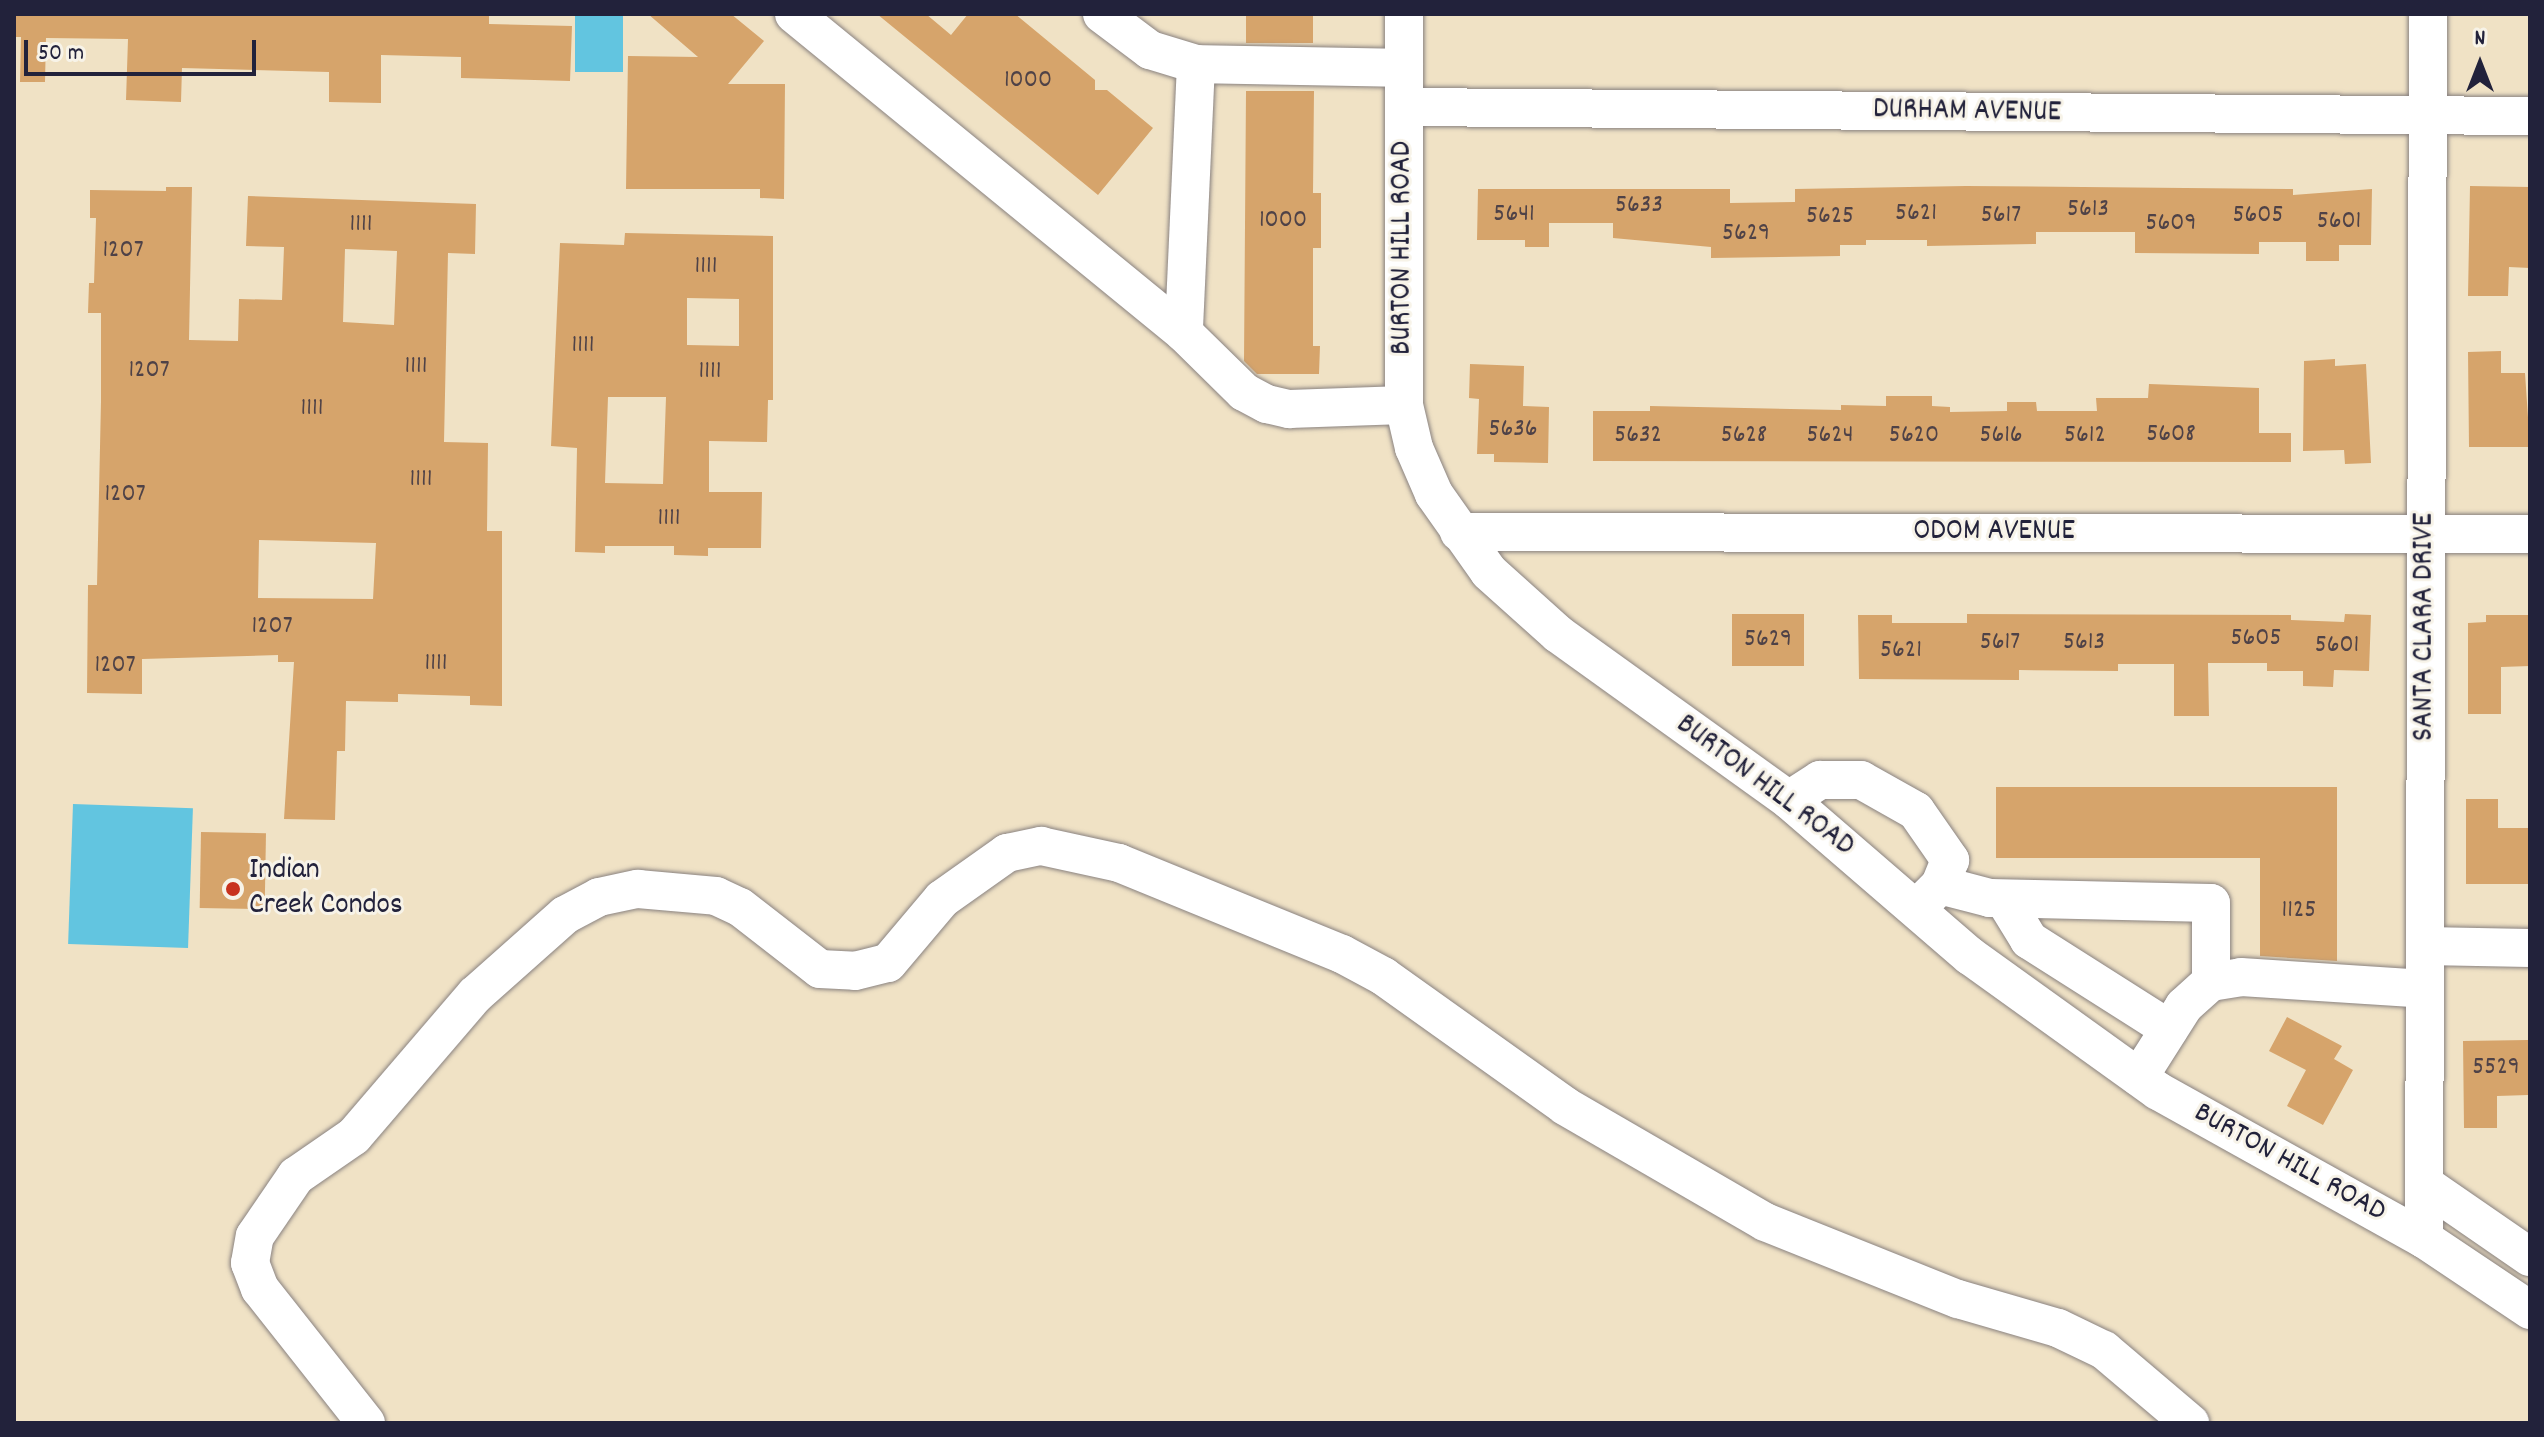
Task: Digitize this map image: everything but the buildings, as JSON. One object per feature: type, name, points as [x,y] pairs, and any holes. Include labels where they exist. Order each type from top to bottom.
[{"type":"street","points":[[794,14],[1184,333],[1244,392],[1267,404],[1289,409],[1404,405]]},
{"type":"street","points":[[1102,14],[1150,50],[1196,64],[1404,68]]},
{"type":"street","name":"BURTON HILL ROAD","points":[[1404,14],[1404,405],[1414,448],[1434,494],[1489,572],[1558,634],[1928,897],[1970,956],[2139,1077],[2424,1239],[2530,1310]]},
{"type":"street","name":"SANTA CLARA DRIVE","points":[[2424,1239],[2428,14]]},
{"type":"street","points":[[1184,333],[1196,64]]},
{"type":"street","name":"DURHAM AVENUE","points":[[1404,107],[2530,116]]},
{"type":"street","name":"ODOM AVENUE","points":[[1459,532],[2530,534]]},
{"type":"street","points":[[1789,800],[1820,780],[1861,780],[1916,811],[1950,860],[1928,897],[2211,903],[2211,982]]},
{"type":"street","points":[[366,1423],[260,1289],[250,1263],[255,1236],[296,1176],[354,1136],[475,995],[565,915],[622,891],[699,893],[740,907],[820,969],[855,971],[888,963],[942,899],[1007,853],[1041,846],[1119,863],[1342,954],[1383,976],[1565,1106],[1752,1215],[1958,1299],[2058,1328],[2104,1350],[2190,1423]]},
{"type":"street","points":[[2004,899],[2029,940],[2169,1029]]},
{"type":"street","points":[[2425,946],[2530,948]]},
{"type":"street","points":[[2139,1077],[2184,1006],[2211,982],[2241,977],[2425,989]]},
{"type":"street","points":[[2424,1184],[2530,1257]]},
{"type":"water","points":[[575,14],[623,14],[623,72],[575,72]]},
{"type":"water","points":[[73,804],[193,808],[188,948],[68,944]]},
{"type":"place","name":"Indian Creek Condos","points":[[233,889]]}]
